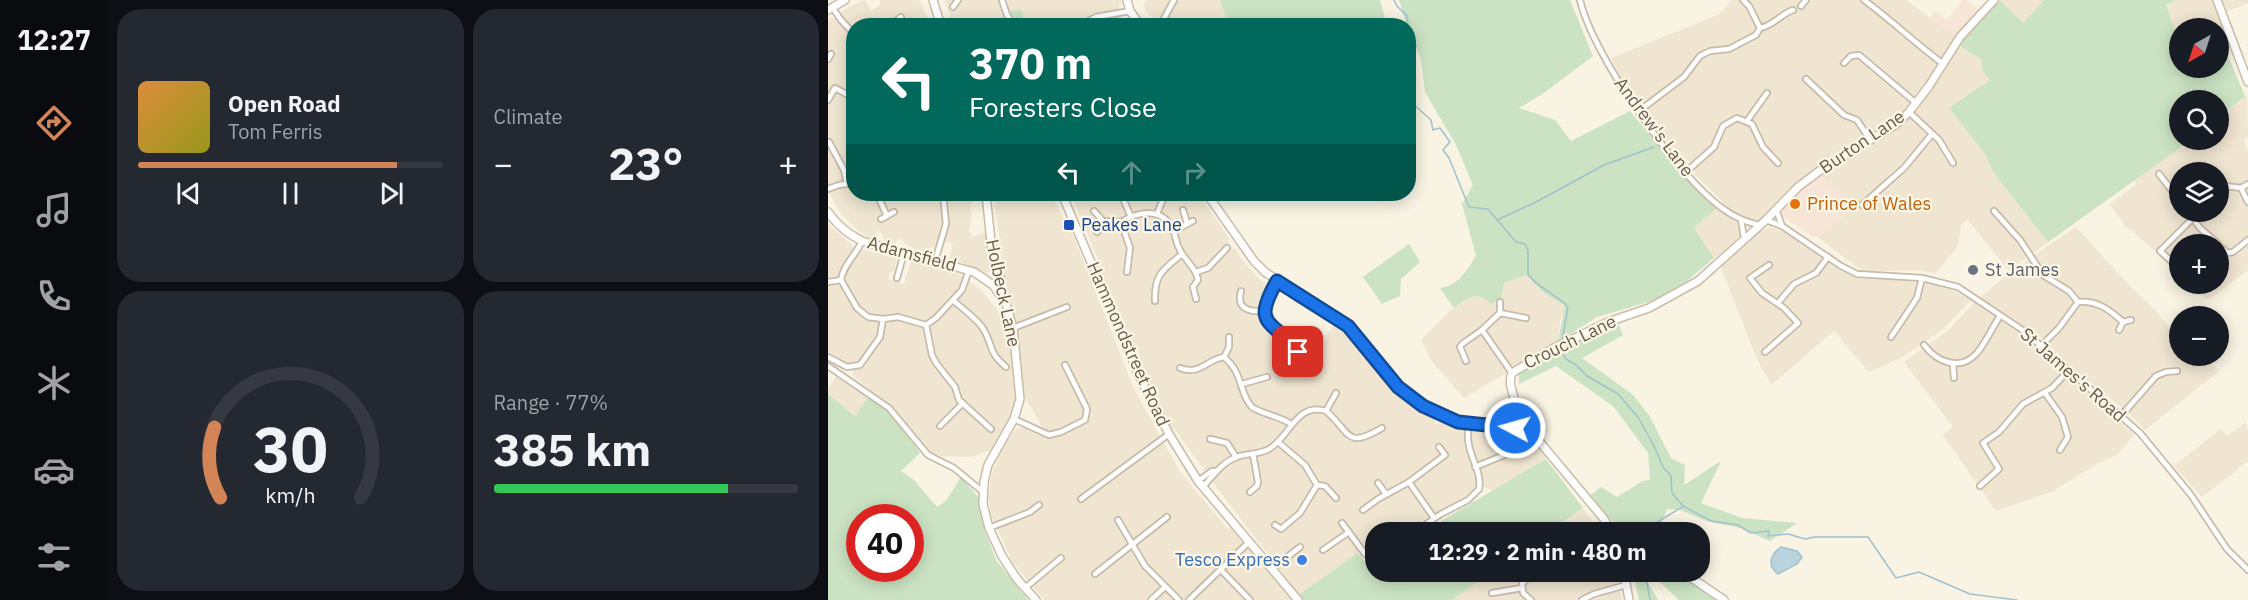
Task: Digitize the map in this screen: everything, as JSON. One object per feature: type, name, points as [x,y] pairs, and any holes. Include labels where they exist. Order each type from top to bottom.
[{"type":"street","points":[[845,0],[830,8],[846,25]]},
{"type":"street","points":[[933,0],[939,18]]},
{"type":"street","points":[[952,7],[958,0]]},
{"type":"street","points":[[1002,0],[1009,18]]},
{"type":"street","points":[[1127,0],[1135,18]]},
{"type":"street","points":[[1164,18],[1174,0]]},
{"type":"street","name":"Andrew's Lane","points":[[1580,0],[1582,12],[1612,70],[1654,133],[1713,201],[1741,220],[1762,223]]},
{"type":"street","points":[[1743,0],[1749,6],[1760,28]]},
{"type":"street","points":[[1801,6],[1806,0]]},
{"type":"street","points":[[1864,0],[1900,27],[1911,41],[1942,63]]},
{"type":"street","name":"Burton Lane","points":[[1762,223],[1798,187],[1822,169],[1895,125],[1909,112],[1929,86],[1960,37],[1994,0]]},
{"type":"street","points":[[2217,0],[2248,81]]},
{"type":"street","points":[[1639,111],[1684,77],[1700,56],[1710,51],[1729,49],[1756,35],[1760,28],[1772,24],[1794,10]]},
{"type":"street","points":[[1106,18],[1130,11]]},
{"type":"street","points":[[1844,63],[1851,56],[1859,55],[1916,103]]},
{"type":"street","points":[[1806,79],[1844,115],[1857,120],[1871,141]]},
{"type":"street","points":[[828,84],[846,94]]},
{"type":"street","points":[[828,100],[835,88]]},
{"type":"street","points":[[1747,121],[1767,93]]},
{"type":"street","points":[[1909,112],[1943,145],[1953,163]]},
{"type":"street","points":[[1686,172],[1714,147],[1720,130],[1727,122],[1737,118],[1747,121],[1757,130],[1763,147],[1778,163]]},
{"type":"street","points":[[1862,205],[1904,168],[1932,134]]},
{"type":"street","points":[[829,142],[846,174]]},
{"type":"street","points":[[2158,174],[2169,188]]},
{"type":"street","points":[[828,189],[846,184]]},
{"type":"street","points":[[2229,186],[2241,188],[2248,184]]},
{"type":"street","points":[[2241,188],[2248,202]]},
{"type":"street","points":[[880,201],[887,216]]},
{"type":"street","points":[[935,261],[946,224],[944,201]]},
{"type":"street","name":"Holbeck Lane","points":[[983,492],[991,459],[1014,419],[1020,399],[1013,328],[1010,314],[999,292],[1001,281],[992,251],[987,201]]},
{"type":"street","name":"Hammondstreet Road","points":[[1065,201],[1141,380],[1169,434],[1200,484],[1298,600]]},
{"type":"street","points":[[1124,201],[1131,217]]},
{"type":"street","points":[[1157,214],[1162,201]]},
{"type":"street","points":[[1212,201],[1254,261],[1277,281],[1348,326],[1398,387],[1414,401],[1438,414],[1469,424],[1515,428],[1532,436],[1545,447],[1569,480],[1606,522]]},
{"type":"street","points":[[1776,209],[1782,226]]},
{"type":"street","points":[[1183,210],[1187,223]]},
{"type":"street","points":[[1094,211],[1102,221],[1121,222],[1140,213],[1157,214],[1168,221],[1182,254],[1196,272],[1198,280],[1193,287],[1196,299]]},
{"type":"street","points":[[1994,211],[2020,240],[2043,275],[2069,291],[2078,302]]},
{"type":"street","name":"Adamsfield","points":[[828,212],[848,233],[862,241],[969,270],[999,292]]},
{"type":"street","points":[[881,219],[894,212]]},
{"type":"street","points":[[1741,220],[1744,238]]},
{"type":"street","points":[[1097,232],[1102,221]]},
{"type":"street","points":[[1174,231],[1193,221]]},
{"type":"street","points":[[1121,222],[1130,248],[1127,272]]},
{"type":"street","points":[[2177,234],[2189,222]]},
{"type":"street","points":[[2195,222],[2207,234]]},
{"type":"street","name":"St James's Road","points":[[1762,223],[1782,226],[1828,257],[1857,273],[1923,278],[1961,288],[2024,331],[2146,440],[2191,495],[2227,549],[2248,570]]},
{"type":"street","name":"Crouch Lane","points":[[1515,428],[1518,410],[1510,380],[1512,373],[1552,349],[1608,322],[1649,308],[1698,281],[1762,223]]},
{"type":"street","points":[[2229,253],[2248,240]]},
{"type":"street","points":[[862,241],[844,269],[841,280],[860,311],[871,318],[898,317],[926,325]]},
{"type":"street","points":[[2169,242],[2160,251],[2169,259]]},
{"type":"street","points":[[1196,272],[1208,268],[1227,248]]},
{"type":"street","points":[[897,278],[904,253]]},
{"type":"street","points":[[1155,301],[1155,286],[1159,275],[1182,254]]},
{"type":"street","points":[[1778,303],[1794,284],[1816,273],[1828,257]]},
{"type":"street","points":[[1765,352],[1798,323],[1778,303],[1766,297],[1750,278],[1769,265]]},
{"type":"street","points":[[926,325],[936,318],[962,290],[969,270]]},
{"type":"street","points":[[1891,337],[1917,298],[1923,278]]},
{"type":"street","points":[[828,282],[841,280]]},
{"type":"street","points":[[1277,281],[1267,298],[1264,311],[1268,322],[1287,338],[1298,352]]},
{"type":"street","points":[[1241,291],[1239,300],[1245,309],[1253,312],[1264,311]]},
{"type":"street","points":[[953,300],[980,324],[991,352],[1006,367]]},
{"type":"street","points":[[2042,345],[2059,328],[2078,302],[2088,301],[2098,304],[2123,322]]},
{"type":"street","points":[[1466,361],[1460,347],[1500,313],[1500,302]]},
{"type":"street","points":[[1013,328],[1066,307]]},
{"type":"street","points":[[1500,313],[1526,318]]},
{"type":"street","points":[[1924,345],[1938,360],[1953,364],[1965,361],[1975,355],[2000,316]]},
{"type":"street","points":[[828,357],[847,368],[860,364],[880,337],[883,319]]},
{"type":"street","points":[[2119,330],[2123,322],[2131,320]]},
{"type":"street","points":[[926,325],[932,355],[955,387],[963,403],[991,429]]},
{"type":"street","points":[[1482,330],[1512,373]]},
{"type":"street","points":[[1180,368],[1190,371],[1198,370],[1224,357],[1229,347],[1229,337]]},
{"type":"street","points":[[1224,357],[1238,373],[1248,400],[1254,408],[1291,424]]},
{"type":"street","points":[[995,368],[1000,362]]},
{"type":"street","points":[[1953,364],[1954,378]]},
{"type":"street","points":[[1014,419],[1049,435],[1061,432],[1085,420],[1087,409],[1065,365]]},
{"type":"street","points":[[828,366],[889,408],[928,455],[954,468],[983,492],[983,504],[989,528],[1006,564],[1036,600]]},
{"type":"street","points":[[2004,474],[1998,469],[1983,444],[1999,432],[2023,404],[2056,385],[2068,371]]},
{"type":"street","points":[[2121,416],[2156,376],[2177,371]]},
{"type":"street","points":[[1242,384],[1267,377]]},
{"type":"street","points":[[1326,411],[1336,393]]},
{"type":"street","points":[[2044,393],[2064,422],[2068,437],[2060,450]]},
{"type":"street","points":[[940,426],[963,403]]},
{"type":"street","points":[[1200,484],[1236,457],[1268,450],[1305,412],[1326,411],[1353,438],[1364,439],[1382,428]]},
{"type":"street","points":[[1428,522],[1468,500],[1479,489],[1480,484],[1475,466],[1467,446],[1469,424]]},
{"type":"street","points":[[1081,499],[1169,434]]},
{"type":"street","points":[[1210,439],[1227,443],[1236,457]]},
{"type":"street","points":[[1278,442],[1305,465],[1317,485]]},
{"type":"street","points":[[1363,510],[1409,482],[1445,454],[1439,447]]},
{"type":"street","points":[[1475,466],[1514,451]]},
{"type":"street","points":[[1250,492],[1258,482],[1253,454]]},
{"type":"street","points":[[1980,486],[1998,469]]},
{"type":"street","points":[[1409,482],[1434,518]]},
{"type":"street","points":[[1378,483],[1386,494]]},
{"type":"street","points":[[1317,485],[1325,486],[1336,498]]},
{"type":"street","points":[[1275,525],[1281,529],[1295,517],[1317,485]]},
{"type":"street","points":[[1479,489],[1485,491]]},
{"type":"street","points":[[989,528],[1030,512],[1039,505]]},
{"type":"street","points":[[1095,574],[1167,517]]},
{"type":"street","points":[[1118,520],[1132,545],[1151,571],[1179,600]]},
{"type":"street","points":[[1342,523],[1365,554]]},
{"type":"street","points":[[1323,550],[1349,532]]},
{"type":"street","points":[[1189,600],[1250,541]]},
{"type":"street","points":[[1272,569],[1300,547]]},
{"type":"street","points":[[1025,588],[1061,558]]},
{"type":"street","points":[[1221,570],[1250,600]]},
{"type":"street","points":[[1524,582],[1523,593],[1531,600]]},
{"type":"street","points":[[1626,582],[1629,600]]},
{"type":"street","points":[[1698,582],[1724,600]]},
{"type":"street","points":[[1582,600],[1594,594],[1626,585]]},
{"type":"street","points":[[1150,600],[1165,587]]},
{"type":"street","points":[[1492,592],[1522,588]]},
{"type":"shaded area","points":[[865,0],[871,11],[880,5],[880,0],[919,0],[928,18],[846,18],[846,201],[971,201],[969,205],[972,213],[969,230],[972,237],[986,232],[991,270],[987,274],[950,258],[953,243],[938,239],[937,245],[923,252],[915,250],[900,239],[893,244],[886,243],[880,230],[873,238],[867,236],[855,228],[839,211],[828,190],[828,20],[831,17],[834,19],[847,8]]},
{"type":"shaded area","points":[[945,0],[1121,0],[1121,5],[1119,5],[1121,18],[950,18]]},
{"type":"shaded area","points":[[1147,0],[1220,0],[1226,18],[1154,18],[1143,6]]},
{"type":"shaded area","points":[[1732,0],[1906,0],[1956,37],[1916,99],[1873,135],[1817,168],[1797,184],[1765,217],[1755,222],[1743,219],[1721,206],[1723,202],[1694,174],[1695,170],[1691,163],[1652,127],[1633,101],[1611,58],[1718,15]]},
{"type":"shaded area","points":[[1963,0],[1979,11],[1956,37],[1929,18],[1935,11],[1947,20]]},
{"type":"shaded area","points":[[2000,0],[2044,0],[2023,24]]},
{"type":"shaded area","points":[[2176,0],[2213,0],[2220,18],[2171,18],[2166,3]]},
{"type":"shaded area","points":[[2222,0],[2248,0],[2248,3],[2226,12]]},
{"type":"shaded area","points":[[1961,47],[1981,59],[1982,70],[1990,80],[1949,108],[1985,154],[1993,172],[2048,242],[2009,271],[1967,219],[1961,225],[1958,246],[1936,273],[1917,270],[1867,271],[1858,268],[1818,237],[1857,205],[1828,185],[1820,174],[1903,123],[1927,96],[1953,54]]},
{"type":"shaded area","points":[[2247,95],[2248,137],[2243,140],[2248,151],[2248,270],[2229,284],[2229,234],[2169,234],[2169,265],[2126,227],[2110,204],[2137,184],[2134,179],[2176,150],[2229,150],[2229,110]]},
{"type":"shaded area","points":[[1820,174],[1828,185],[1857,205],[1818,237],[1812,236],[1782,216],[1782,208]]},
{"type":"shaded area","points":[[994,201],[1055,201],[1075,240],[1134,389],[1180,472],[1228,529],[1231,527],[1293,600],[1044,600],[1012,561],[991,515],[990,481],[1001,449],[1016,429],[1022,427],[1039,436],[1043,428],[1024,395],[1015,317],[996,246],[1000,241]]},
{"type":"shaded area","points":[[1074,201],[1203,201],[1229,238],[1228,246],[1231,250],[1235,248],[1241,259],[1260,280],[1270,286],[1262,306],[1258,309],[1258,315],[1270,330],[1291,348],[1318,349],[1335,322],[1356,342],[1397,393],[1434,417],[1436,424],[1443,422],[1474,431],[1527,441],[1543,452],[1546,459],[1493,491],[1475,486],[1467,496],[1421,522],[1365,522],[1365,549],[1299,595],[1174,428],[1170,429],[1150,386],[1148,387],[1103,282],[1100,264]]},
{"type":"shaded area","points":[[1717,208],[1737,223],[1740,235],[1733,244],[1714,258],[1694,228]]},
{"type":"shaded area","points":[[828,224],[854,247],[897,258],[894,271],[890,272],[888,279],[904,284],[911,261],[958,274],[981,290],[1009,324],[1017,397],[1009,422],[990,450],[971,457],[933,456],[894,409],[852,375],[854,370],[850,364],[841,361],[828,351]]},
{"type":"shaded area","points":[[1770,227],[1784,232],[1855,278],[1908,281],[1932,285],[1953,291],[1970,301],[1933,336],[1901,358],[1869,372],[1834,331],[1771,385],[1757,359],[1720,265],[1760,232]]},
{"type":"shaded area","points":[[2076,227],[2159,314],[2169,328],[2169,366],[2214,366],[2219,371],[2145,430],[2132,416],[2064,361],[2037,334],[1980,298],[2010,272]]},
{"type":"shaded area","points":[[1526,275],[1545,294],[1564,305],[1558,342],[1464,398],[1431,360],[1421,340],[1449,312],[1472,295],[1501,299],[1504,283]]},
{"type":"shaded area","points":[[2201,294],[2216,294],[2208,300]]},
{"type":"shaded area","points":[[1975,302],[2036,345],[2057,365],[2061,370],[2061,376],[2066,380],[2072,378],[2076,381],[2134,435],[2118,454],[2051,492],[1996,511],[1943,435],[1953,427],[1904,362],[1949,330]]},
{"type":"shaded area","points":[[838,374],[869,396],[856,416],[828,394],[828,388]]},
{"type":"shaded area","points":[[2246,422],[2248,461],[2202,497],[2174,466],[2221,429],[2227,436]]},
{"type":"shaded area","points":[[1583,508],[1593,522],[1563,522]]},
{"type":"shaded area","points":[[1478,582],[1618,583],[1591,591],[1575,600],[1451,600]]},
{"type":"shaded area","points":[[1620,592],[1622,600],[1590,600]]},
{"type":"green space","points":[[1220,0],[1380,0],[1385,18],[1226,18]]},
{"type":"green space","points":[[1399,0],[1570,0],[1593,56],[1541,95],[1519,108],[1555,120],[1571,141],[1630,111],[1666,155],[1717,208],[1694,228],[1714,258],[1687,281],[1659,299],[1597,317],[1558,342],[1564,305],[1545,294],[1526,275],[1504,283],[1501,299],[1491,304],[1477,296],[1463,301],[1454,308],[1440,288],[1458,281],[1476,256],[1462,204],[1473,185],[1456,145],[1425,92],[1421,60],[1416,48],[1416,18],[1404,18]]},
{"type":"green space","points":[[2000,0],[2023,23],[2044,0],[2176,0],[2166,4],[2171,18],[2169,78],[2229,78],[2229,58],[2245,96],[2229,110],[2229,90],[2169,90],[2169,150],[2177,150],[2048,242],[1993,172],[1985,154],[1949,108],[1990,80],[1982,70],[1981,59],[1961,47],[1971,29]]},
{"type":"green space","points":[[1022,10],[1023,18],[1015,18],[1009,11]]},
{"type":"green space","points":[[1409,244],[1420,262],[1401,279],[1400,296],[1382,304],[1363,277]]},
{"type":"green space","points":[[1618,322],[1623,335],[1582,358],[1632,394],[1649,415],[1671,458],[1685,465],[1684,485],[1721,461],[1701,503],[1742,518],[1797,523],[1770,541],[1740,528],[1706,521],[1680,510],[1667,509],[1662,522],[1613,522],[1591,495],[1601,487],[1617,497],[1643,481],[1650,480],[1648,453],[1613,406],[1556,366],[1519,384],[1519,371]]},
{"type":"green space","points":[[828,394],[855,416],[869,396],[893,416],[920,453],[901,471],[913,479],[937,507],[946,501],[961,477],[979,498],[985,532],[997,561],[1028,600],[828,600]]},
{"type":"green space","points":[[1546,459],[1583,508],[1563,522],[1440,522]]},
{"type":"green space","points":[[1357,553],[1365,562],[1365,582],[1478,582],[1451,600],[1303,600],[1299,595]]},
{"type":"green space","points":[[1635,582],[1648,582],[1658,600],[1639,600]]},
{"type":"green space","points":[[1660,582],[1693,582],[1721,600],[1679,600]]},
{"type":"water","points":[[1781,547],[1797,551],[1802,557],[1797,564],[1778,574],[1772,567],[1771,560]]},
{"type":"waterway","points":[[1394,0],[1407,18]]},
{"type":"waterway","points":[[1416,106],[1431,120],[1433,130],[1440,128],[1450,142],[1443,150],[1449,158],[1469,207],[1488,209],[1516,242],[1525,244],[1528,250],[1528,274],[1537,284],[1559,298],[1568,307],[1562,341]]},
{"type":"waterway","points":[[1497,220],[1536,202],[1604,165],[1654,147]]},
{"type":"waterway","points":[[1561,346],[1566,359],[1587,376],[1618,394],[1638,417],[1663,467],[1671,476],[1672,493],[1683,506],[1711,521],[1738,525],[1751,533],[1769,531],[1768,536],[1788,534],[1805,539],[1868,537],[1896,578],[1919,572],[1970,594],[2017,600]]},
{"type":"waterway","points":[[1657,522],[1682,507]]},
{"type":"waterway","points":[[1647,582],[1650,600]]},
{"type":"place","name":"Prince of Wales","points":[[1795,204]]},
{"type":"place","name":"Peakes Lane","points":[[1069,225]]},
{"type":"place","name":"St James","points":[[1973,270]]},
{"type":"place","name":"Tesco Express","points":[[1302,560]]},
{"type":"route","points":[[1298,352],[1287,338],[1268,322],[1265,315],[1267,298],[1277,281],[1348,326],[1390,378],[1414,401],[1458,422],[1515,428]]}]
